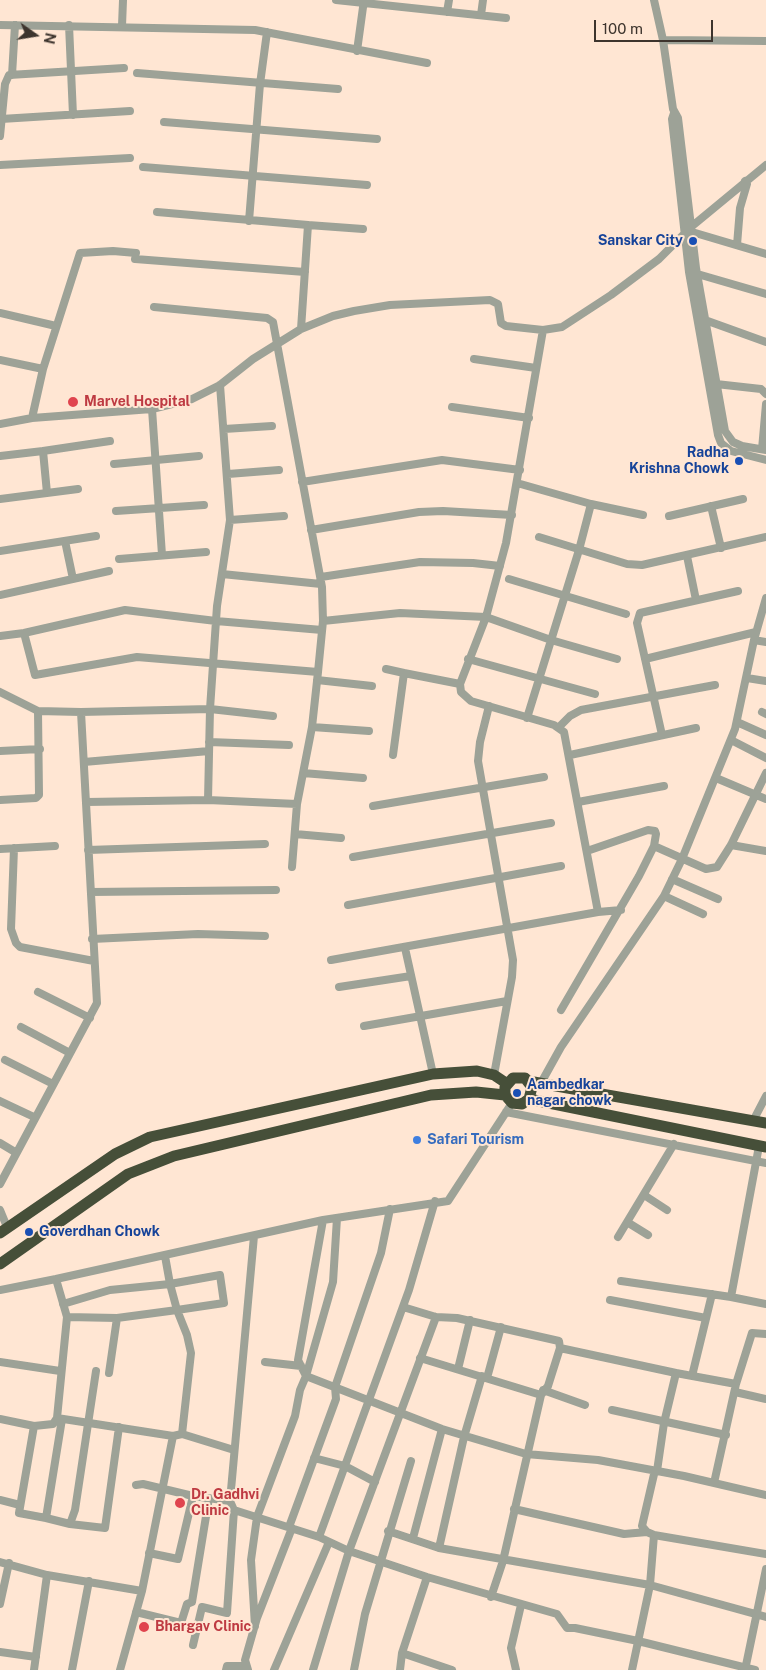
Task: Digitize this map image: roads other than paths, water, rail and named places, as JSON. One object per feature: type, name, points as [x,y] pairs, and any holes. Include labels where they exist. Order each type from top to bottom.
[{"type":"highway","points":[[4,1230],[115,1154],[150,1136],[433,1074],[462,1071],[494,1075],[506,1083]]},
{"type":"highway","points":[[506,1083],[517,1076],[528,1081],[766,1123]]},
{"type":"highway","points":[[0,1264],[128,1174],[174,1156],[431,1095],[476,1092],[508,1104],[522,1104],[529,1099],[532,1087],[528,1081]]},
{"type":"highway","points":[[506,1083],[508,1104]]},
{"type":"highway","points":[[529,1099],[762,1147]]},
{"type":"street","points":[[122,26],[123,0]]},
{"type":"street","points":[[336,0],[506,18]]},
{"type":"street","points":[[447,12],[449,0]]},
{"type":"street","points":[[481,15],[482,0]]},
{"type":"street","points":[[654,0],[663,40],[674,113],[678,118],[689,231],[689,272],[712,408],[721,442],[731,451],[766,460]]},
{"type":"street","points":[[357,51],[364,2]]},
{"type":"street","points":[[0,25],[122,26],[267,32],[357,51],[427,63]]},
{"type":"street","points":[[12,74],[15,25]]},
{"type":"street","points":[[69,25],[73,115]]},
{"type":"street","points":[[249,221],[260,84],[267,32]]},
{"type":"street","points":[[663,40],[766,41]]},
{"type":"street","points":[[0,136],[5,80],[12,74],[124,68]]},
{"type":"street","points":[[137,73],[338,89]]},
{"type":"street","points":[[2,119],[130,111]]},
{"type":"street","points":[[164,122],[377,139]]},
{"type":"street","points":[[0,165],[130,158]]},
{"type":"street","points":[[0,424],[32,418],[152,409],[192,399],[220,385],[277,343],[301,329],[333,316],[381,306],[490,300],[498,304],[501,323],[526,329],[542,330],[562,327],[572,322],[646,268],[745,181],[766,166]]},
{"type":"street","points":[[143,167],[367,185]]},
{"type":"street","points":[[736,245],[740,208],[747,184],[745,181]]},
{"type":"street","points":[[157,212],[308,226],[363,229]]},
{"type":"street","points":[[301,329],[308,226]]},
{"type":"street","points":[[689,231],[766,254]]},
{"type":"street","points":[[689,231],[716,384],[728,437],[742,446],[764,450],[766,404]]},
{"type":"street","points":[[32,418],[43,369],[80,253],[113,250],[136,256],[305,272]]},
{"type":"street","points":[[689,272],[766,294]]},
{"type":"street","points":[[154,307],[267,318],[273,322],[321,580],[323,621],[312,727],[298,804],[292,867]]},
{"type":"street","points":[[0,313],[56,326]]},
{"type":"street","points":[[705,320],[766,342]]},
{"type":"street","points":[[542,330],[512,515],[486,617],[468,659],[460,684],[465,697],[559,727],[567,739],[598,912]]},
{"type":"street","points":[[0,360],[43,369]]},
{"type":"street","points":[[474,360],[536,368]]},
{"type":"street","points":[[716,384],[761,390],[766,394]]},
{"type":"street","points":[[208,800],[210,709],[216,621],[230,520],[220,385]]},
{"type":"street","points":[[452,407],[528,418]]},
{"type":"street","points":[[152,409],[162,555]]},
{"type":"street","points":[[224,429],[272,426]]},
{"type":"street","points":[[0,456],[110,441]]},
{"type":"street","points":[[43,451],[47,493]]},
{"type":"street","points":[[114,464],[199,456]]},
{"type":"street","points":[[302,482],[442,460],[520,470]]},
{"type":"street","points":[[228,474],[279,470]]},
{"type":"street","points":[[518,483],[591,504],[643,515]]},
{"type":"street","points":[[0,499],[78,489]]},
{"type":"street","points":[[669,516],[743,499]]},
{"type":"street","points":[[116,511],[204,504]]},
{"type":"street","points":[[527,718],[579,550],[591,504]]},
{"type":"street","points":[[711,506],[721,548]]},
{"type":"street","points":[[311,530],[397,514],[419,512],[512,515]]},
{"type":"street","points":[[230,520],[284,516]]},
{"type":"street","points":[[0,551],[96,536]]},
{"type":"street","points":[[539,537],[627,564],[642,566],[766,537]]},
{"type":"street","points":[[65,541],[73,579]]},
{"type":"street","points":[[119,559],[206,552]]},
{"type":"street","points":[[687,556],[696,600]]},
{"type":"street","points":[[222,574],[321,580],[420,562],[473,563],[500,566]]},
{"type":"street","points":[[0,596],[109,571]]},
{"type":"street","points":[[509,579],[626,614]]},
{"type":"street","points":[[662,735],[637,623],[640,613],[738,591]]},
{"type":"street","points":[[541,1082],[560,1047],[664,896],[682,859],[732,740],[754,640],[766,598]]},
{"type":"street","points":[[0,636],[24,634],[125,610],[216,621],[322,630]]},
{"type":"street","points":[[323,621],[400,613],[486,617],[551,640],[617,659]]},
{"type":"street","points":[[645,659],[756,632]]},
{"type":"street","points":[[24,634],[35,675],[137,657],[318,676],[372,686]]},
{"type":"street","points":[[754,640],[766,642]]},
{"type":"street","points":[[468,659],[595,694]]},
{"type":"street","points":[[386,669],[460,684]]},
{"type":"street","points":[[393,755],[404,673]]},
{"type":"street","points":[[746,678],[766,681]]},
{"type":"street","points":[[559,727],[570,716],[581,710],[716,685]]},
{"type":"street","points":[[0,692],[38,711],[210,709],[273,716]]},
{"type":"street","points":[[489,706],[478,751],[482,788],[509,928],[512,960],[494,1075]]},
{"type":"street","points":[[0,800],[36,798],[39,796],[40,749],[38,711]]},
{"type":"street","points":[[0,1184],[15,1152],[97,1003],[81,712]]},
{"type":"street","points":[[737,722],[766,734]]},
{"type":"street","points":[[312,727],[369,731]]},
{"type":"street","points":[[570,755],[696,728]]},
{"type":"street","points":[[732,740],[766,758]]},
{"type":"street","points":[[209,742],[289,745]]},
{"type":"street","points":[[0,751],[40,749]]},
{"type":"street","points":[[84,762],[209,751]]},
{"type":"street","points":[[303,773],[363,778]]},
{"type":"street","points":[[654,846],[682,859],[712,869],[720,863],[731,845],[766,773]]},
{"type":"street","points":[[373,806],[544,777]]},
{"type":"street","points":[[716,778],[766,799]]},
{"type":"street","points":[[578,802],[664,786]]},
{"type":"street","points":[[87,802],[208,800],[298,804]]},
{"type":"street","points":[[354,857],[490,832],[551,823]]},
{"type":"street","points":[[561,1010],[621,910],[654,846],[656,834],[651,829],[587,851]]},
{"type":"street","points":[[295,834],[341,838]]},
{"type":"street","points":[[88,850],[265,844]]},
{"type":"street","points":[[731,845],[766,851]]},
{"type":"street","points":[[0,849],[56,846]]},
{"type":"street","points":[[14,848],[11,929],[16,943],[20,947],[94,961]]},
{"type":"street","points":[[348,905],[561,866]]},
{"type":"street","points":[[672,879],[718,899]]},
{"type":"street","points":[[91,892],[276,890]]},
{"type":"street","points":[[664,896],[703,914]]},
{"type":"street","points":[[331,960],[598,912],[621,910]]},
{"type":"street","points":[[92,939],[198,934],[265,936]]},
{"type":"street","points":[[406,948],[419,1016],[433,1074]]},
{"type":"street","points":[[339,987],[411,976]]},
{"type":"street","points":[[38,992],[90,1018]]},
{"type":"street","points":[[364,1026],[507,1001]]},
{"type":"street","points":[[21,1027],[70,1053]]},
{"type":"street","points":[[5,1060],[53,1084]]},
{"type":"street","points":[[752,1121],[766,1096]]},
{"type":"street","points":[[0,1101],[34,1118]]},
{"type":"street","points":[[0,1290],[165,1256],[323,1220],[435,1201],[448,1201],[508,1104],[674,1144],[766,1163]]},
{"type":"street","points":[[0,1143],[15,1152]]},
{"type":"street","points":[[618,1237],[674,1144]]},
{"type":"street","points":[[731,1297],[756,1161],[762,1147]]},
{"type":"street","points":[[644,1195],[667,1210]]},
{"type":"street","points":[[319,1537],[370,1402],[403,1307],[424,1243],[435,1201]]},
{"type":"street","points":[[226,1670],[227,1666],[246,1668],[255,1626],[336,1398],[335,1387],[381,1253],[390,1209]]},
{"type":"street","points":[[0,1210],[4,1230]]},
{"type":"street","points":[[255,1626],[252,1560],[257,1517],[295,1416],[300,1390],[306,1376],[333,1282],[337,1218]]},
{"type":"street","points":[[323,1220],[298,1360],[306,1376],[464,1437],[526,1454],[598,1460],[656,1470],[766,1495]]},
{"type":"street","points":[[627,1222],[648,1235]]},
{"type":"street","points":[[193,1645],[202,1606],[227,1612],[234,1510],[230,1501],[254,1236]]},
{"type":"street","points":[[120,1670],[142,1591],[162,1489],[178,1435],[191,1353],[170,1284],[165,1256]]},
{"type":"street","points":[[63,1304],[110,1290],[170,1284],[220,1275],[224,1303],[116,1318],[67,1317]]},
{"type":"street","points":[[46,1518],[60,1418],[60,1371],[67,1317],[56,1279]]},
{"type":"street","points":[[621,1281],[766,1304]]},
{"type":"street","points":[[692,1376],[712,1294]]},
{"type":"street","points":[[610,1300],[706,1318]]},
{"type":"street","points":[[403,1307],[436,1317],[470,1320],[559,1340],[560,1348],[548,1386],[542,1392],[526,1454],[503,1561],[491,1597]]},
{"type":"street","points":[[313,1670],[350,1551],[436,1317]]},
{"type":"street","points":[[109,1373],[116,1318]]},
{"type":"street","points":[[458,1369],[470,1320]]},
{"type":"street","points":[[439,1548],[464,1437],[501,1327]]},
{"type":"street","points":[[714,1483],[736,1388],[752,1333],[766,1334]]},
{"type":"street","points":[[560,1348],[692,1376],[736,1388],[766,1399]]},
{"type":"street","points":[[420,1358],[584,1405]]},
{"type":"street","points":[[0,1362],[60,1371]]},
{"type":"street","points":[[264,1362],[301,1366]]},
{"type":"street","points":[[70,1524],[75,1510],[96,1371]]},
{"type":"street","points":[[632,1670],[650,1585],[650,1533],[642,1526],[656,1470],[664,1423],[676,1373]]},
{"type":"street","points":[[612,1410],[664,1423],[726,1435]]},
{"type":"street","points":[[0,1419],[34,1426],[53,1424],[60,1418],[178,1435],[234,1450]]},
{"type":"street","points":[[34,1426],[19,1513],[70,1524],[105,1528],[119,1427]]},
{"type":"street","points":[[413,1538],[442,1429]]},
{"type":"street","points":[[314,1458],[345,1466],[375,1482]]},
{"type":"street","points":[[354,1670],[365,1614],[388,1531],[411,1461]]},
{"type":"street","points":[[136,1485],[143,1484],[193,1496],[230,1501]]},
{"type":"street","points":[[149,1554],[178,1559],[193,1496]]},
{"type":"street","points":[[136,1612],[181,1623],[187,1604],[192,1602],[209,1498]]},
{"type":"street","points":[[0,1500],[20,1505]]},
{"type":"street","points":[[514,1509],[624,1534],[650,1533],[766,1554]]},
{"type":"street","points":[[234,1510],[319,1537],[380,1562],[491,1597],[557,1614],[567,1628],[638,1641],[755,1670]]},
{"type":"street","points":[[388,1531],[439,1548],[503,1561],[600,1575],[650,1585],[766,1617]]},
{"type":"street","points":[[274,1670],[329,1542]]},
{"type":"street","points":[[0,1562],[46,1575],[142,1591]]},
{"type":"street","points":[[0,1604],[9,1563]]},
{"type":"street","points":[[745,1669],[766,1569]]},
{"type":"street","points":[[34,1670],[46,1575]]},
{"type":"street","points":[[400,1670],[402,1653],[427,1577]]},
{"type":"street","points":[[72,1670],[89,1581]]},
{"type":"street","points":[[516,1670],[511,1648],[521,1604]]},
{"type":"street","points":[[0,1652],[36,1658]]},
{"type":"street","points":[[402,1653],[452,1670]]},
{"type":"place","name":"Sanskar City","points":[[693,241]]},
{"type":"place","name":"Marvel Hospital","points":[[73,402]]},
{"type":"place","name":"Radha Krishna Chowk","points":[[739,461]]},
{"type":"place","name":"Aambedkar nagar chowk","points":[[517,1093]]},
{"type":"place","name":"Safari Tourism","points":[[417,1140]]},
{"type":"place","name":"Goverdhan Chowk","points":[[29,1232]]},
{"type":"place","name":"Dr. Gadhvi Clinic","points":[[180,1503]]},
{"type":"place","name":"Bhargav Clinic","points":[[144,1627]]}]
